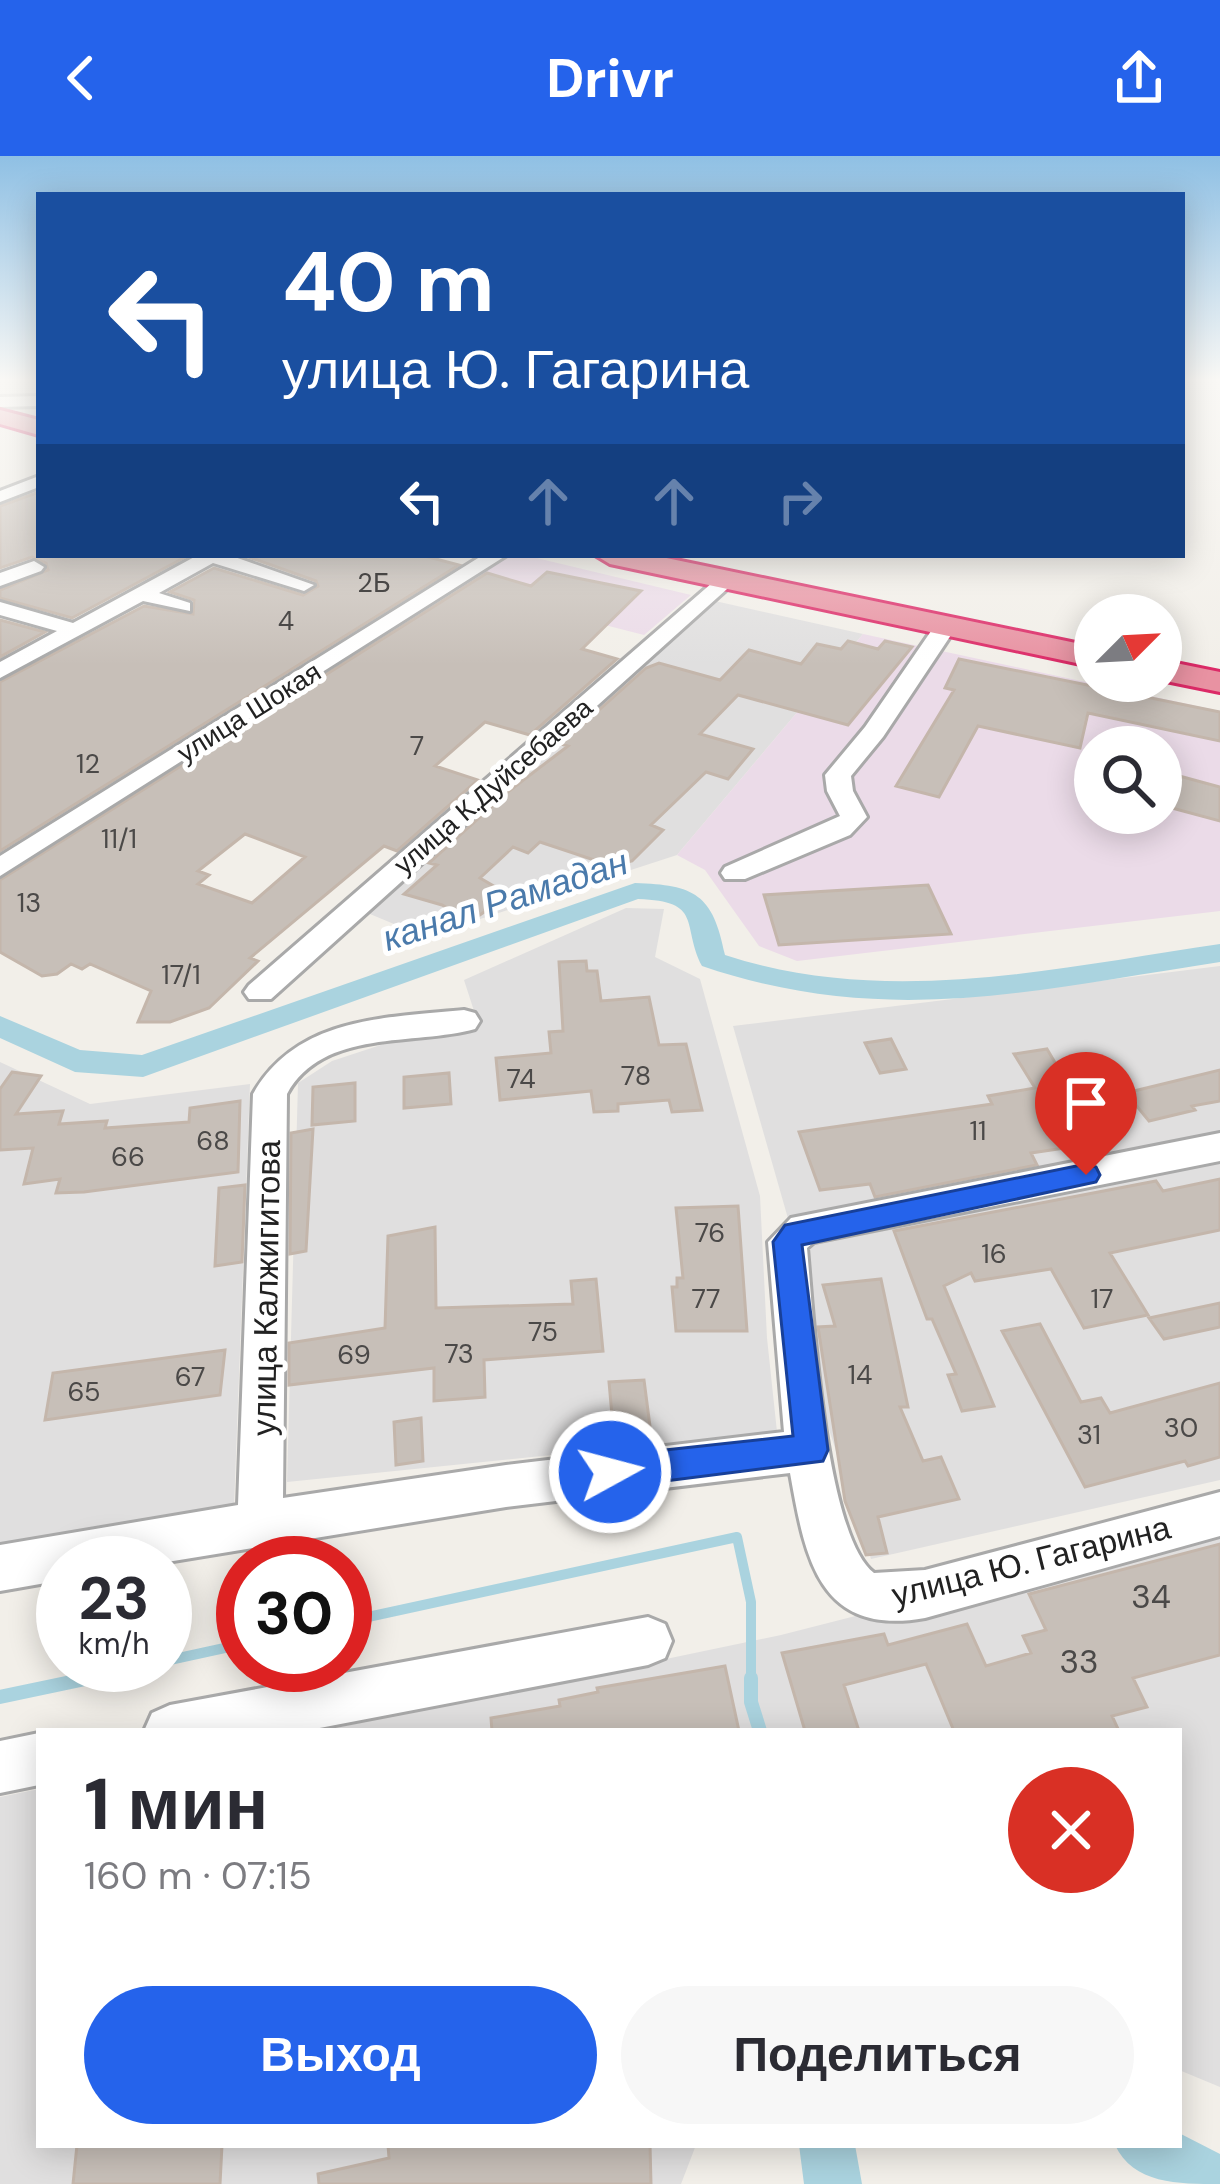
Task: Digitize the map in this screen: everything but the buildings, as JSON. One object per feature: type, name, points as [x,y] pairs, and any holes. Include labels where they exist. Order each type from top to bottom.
[{"type":"highway","points":[[624,558],[943,618],[1074,651]]},
{"type":"highway","points":[[1182,674],[1220,682]]},
{"type":"street","points":[[6,502],[36,483]]},
{"type":"street","points":[[0,671],[206,558]]},
{"type":"street","points":[[220,558],[304,585]]},
{"type":"street","name":"улица Шокая","points":[[0,868],[492,558]]},
{"type":"street","points":[[0,580],[34,567]]},
{"type":"street","name":"улица К.Дуйсебаева","points":[[260,992],[727,580]]},
{"type":"street","points":[[142,594],[183,608]]},
{"type":"street","points":[[0,608],[75,630]]},
{"type":"street","points":[[735,873],[841,829],[854,817],[840,791],[838,775],[874,732],[943,618]]},
{"type":"street","name":"улица Калжигитова","points":[[260,1522],[270,1094],[275,1077],[291,1060],[363,1032],[464,1021]]},
{"type":"street","name":"улица Ю. Гагарина","points":[[1220,1147],[795,1233],[787,1242],[811,1450],[835,1565],[862,1593],[884,1601],[1220,1514]]},
{"type":"street","points":[[0,1568],[260,1522],[656,1466],[811,1450]]},
{"type":"street","points":[[186,1728],[649,1641]]},
{"type":"street","points":[[0,1767],[36,1760]]},
{"type":"shaded area","points":[[495,558],[537,558],[691,595],[644,635],[452,586]]},
{"type":"shaded area","points":[[706,599],[863,634],[677,855],[425,937],[358,909]]},
{"type":"shaded area","points":[[863,634],[1074,680],[1074,702],[1178,702],[1220,711],[1220,911],[797,961],[759,946],[705,870],[677,855]]},
{"type":"shaded area","points":[[626,908],[664,909],[655,957],[700,979],[760,1196],[777,1432],[287,1482],[298,1083],[332,1061],[475,1014],[464,980]]},
{"type":"shaded area","points":[[1220,966],[1220,1132],[789,1222],[733,1026]]},
{"type":"shaded area","points":[[0,1062],[90,1104],[250,1084],[234,1508],[66,1536],[36,1536],[36,1541],[0,1547]]},
{"type":"shaded area","points":[[1220,1158],[1220,1480],[871,1559],[822,1408],[799,1235]]},
{"type":"shaded area","points":[[1220,1523],[1220,2087],[1182,2071],[1182,1728],[335,1728],[781,1635]]},
{"type":"shaded area","points":[[36,1790],[36,2148],[695,2148],[681,2184],[0,2184],[0,1797]]},
{"type":"waterway","name":"канал Рамадан","points":[[0,1026],[75,1061],[143,1066],[635,891],[672,892],[704,916],[712,960],[770,980],[832,990],[963,989],[1220,953]]},
{"type":"waterway","points":[[372,1616],[737,1537],[751,1602],[751,1702],[759,1728]]},
{"type":"waterway","points":[[192,1655],[216,1650]]},
{"type":"waterway","points":[[0,1697],[36,1689]]},
{"type":"waterway","name":"канал Рамадан","points":[[827,2148],[833,2184]]},
{"type":"waterway","name":"канал Рамадан","points":[[1149,2148],[1217,2184]]},
{"type":"route","points":[[610,1472],[811,1450],[787,1242],[795,1233],[1086,1175]]}]
